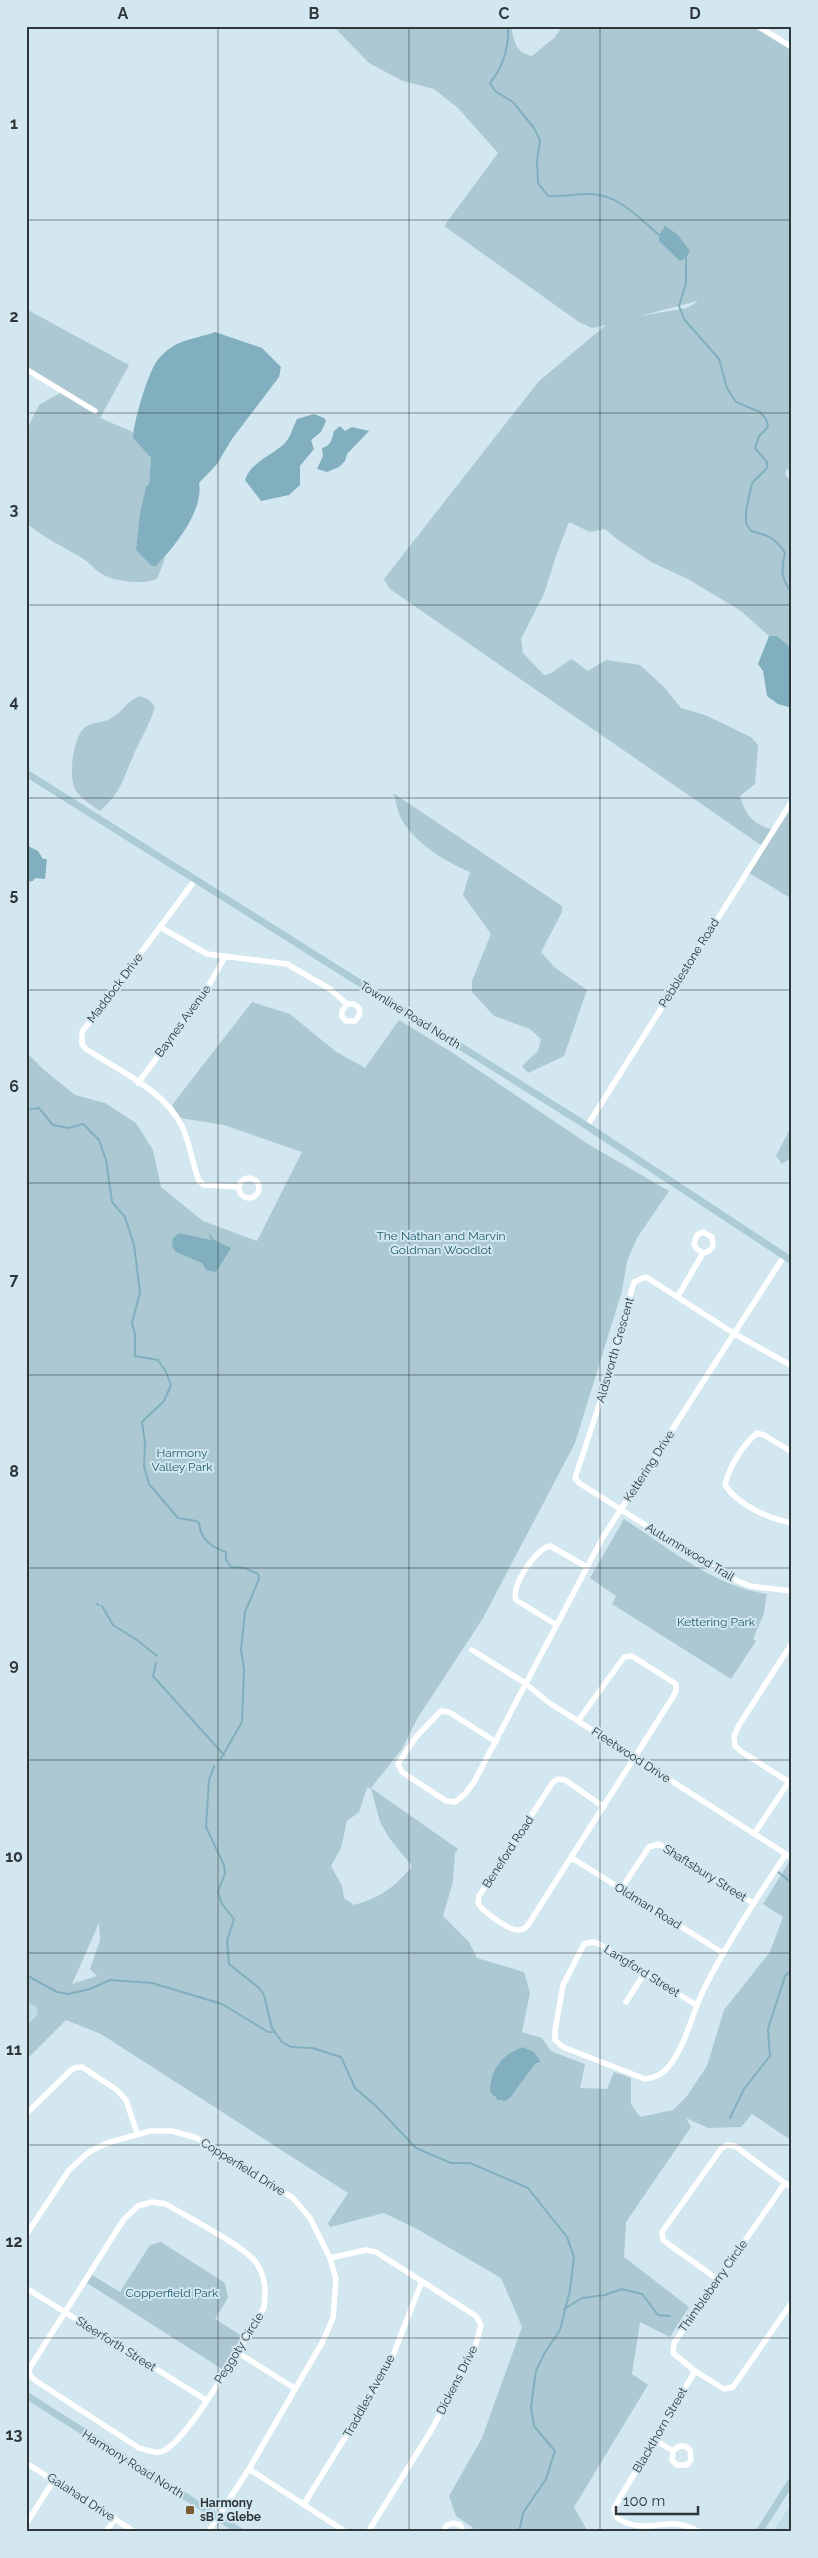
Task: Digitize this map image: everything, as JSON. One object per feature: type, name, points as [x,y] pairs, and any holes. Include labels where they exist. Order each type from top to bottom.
[{"type":"main road","name":"Townline Road North","points":[[26,773],[587,1126],[792,1261]]},
{"type":"main road","name":"Harmony Road North","points":[[26,2395],[240,2532]]},
{"type":"main road","points":[[759,2532],[792,2480]]},
{"type":"street","points":[[758,26],[792,48]]},
{"type":"street","points":[[26,370],[95,411]]},
{"type":"street","name":"Pebblestone Road","points":[[587,1126],[792,800]]},
{"type":"street","name":"Maddock Drive","points":[[138,1083],[86,1049],[82,1044],[82,1032],[195,880]]},
{"type":"street","points":[[160,927],[207,954],[225,958],[287,964],[330,989],[347,1004]]},
{"type":"street","name":"Baynes Avenue","points":[[138,1083],[202,997],[225,958]]},
{"type":"street","points":[[138,1083],[163,1101],[176,1116],[185,1134],[199,1181],[204,1185],[238,1187]]},
{"type":"street","points":[[678,1296],[703,1253]]},
{"type":"street","name":"Kettering Drive","points":[[496,1742],[524,1683],[621,1509],[784,1256]]},
{"type":"street","name":"Aldsworth Crescent","points":[[621,1509],[579,1483],[575,1478],[603,1393],[634,1282],[641,1277],[646,1277],[735,1334],[792,1366]]},
{"type":"street","points":[[792,1452],[764,1435],[757,1433],[746,1444],[727,1476],[725,1485],[737,1497],[772,1518],[792,1523]]},
{"type":"street","name":"Autumnwood Trail","points":[[621,1509],[726,1576],[750,1586],[792,1591]]},
{"type":"street","points":[[556,1624],[516,1600],[514,1596],[516,1588],[536,1553],[545,1546],[550,1546],[587,1567]]},
{"type":"street","points":[[754,1834],[791,1781],[742,1752],[735,1746],[734,1736],[739,1725],[792,1643]]},
{"type":"street","name":"Fleetwood Drive","points":[[472,1650],[524,1683],[548,1702],[792,1858]]},
{"type":"street","name":"Beneford Road","points":[[578,1721],[624,1657],[632,1656],[676,1684],[674,1695],[635,1758],[572,1858],[528,1925],[522,1930],[515,1931],[482,1910],[478,1902],[553,1782],[558,1779],[564,1780],[604,1807]]},
{"type":"street","points":[[441,1711],[449,1712],[496,1742],[474,1782],[465,1794],[455,1802],[446,1801],[402,1772],[398,1764],[399,1759],[416,1737],[441,1711]]},
{"type":"street","name":"Shaftsbury Street","points":[[621,1889],[649,1847],[659,1844],[753,1903]]},
{"type":"street","name":"Langford Street","points":[[696,2005],[599,1944],[592,1942],[584,1944],[563,1985],[555,2031],[556,2040],[563,2047],[645,2079],[656,2078],[669,2066],[684,2041],[696,2005],[723,1953],[753,1903],[786,1854]]},
{"type":"street","name":"Oldman Road","points":[[572,1858],[723,1953]]},
{"type":"street","points":[[626,2002],[644,1974]]},
{"type":"street","points":[[26,2114],[68,2072],[74,2068],[82,2067],[117,2090],[126,2100],[137,2133]]},
{"type":"street","name":"Copperfield Drive","points":[[26,2235],[69,2170],[89,2152],[137,2133],[172,2131],[197,2138],[293,2198],[310,2218],[330,2258],[336,2279],[333,2318],[323,2341],[294,2388],[249,2469],[208,2532]]},
{"type":"street","points":[[717,2280],[663,2240],[662,2232],[721,2149],[727,2146],[735,2146],[792,2187]]},
{"type":"street","name":"Thimbleberry Circle","points":[[784,2183],[674,2343],[673,2353],[695,2371],[724,2389],[733,2387],[792,2302]]},
{"type":"street","name":"Peggoty Circle","points":[[152,2202],[166,2204],[242,2250],[254,2260],[263,2275],[266,2292],[264,2308],[237,2352],[191,2424],[163,2452],[152,2452],[139,2448],[30,2375],[29,2369],[124,2219],[138,2206],[152,2202]]},
{"type":"street","name":"Dickens Drive","points":[[330,2258],[366,2250],[376,2252],[476,2316],[481,2325],[476,2344],[432,2429],[368,2532]]},
{"type":"street","name":"Traddles Avenue","points":[[304,2504],[388,2368],[422,2281]]},
{"type":"street","name":"Steerforth Street","points":[[26,2288],[206,2400]]},
{"type":"street","points":[[237,2352],[294,2388]]},
{"type":"street","name":"Blackthorn Street","points":[[695,2371],[614,2508],[617,2518],[628,2525],[642,2527],[684,2523],[699,2532]]},
{"type":"street","points":[[654,2440],[673,2451]]},
{"type":"street","name":"Galahad Drive","points":[[26,2462],[135,2532]]},
{"type":"street","points":[[249,2469],[346,2532]]},
{"type":"street","points":[[26,2524],[54,2480]]},
{"type":"street","points":[[106,2532],[114,2519]]},
{"type":"street","points":[[443,2532],[447,2524],[454,2522],[460,2525],[464,2532]]},
{"type":"shaded area","points":[[665,226],[678,235],[690,251],[686,258],[680,261],[659,241],[659,235]]},
{"type":"shaded area","points":[[215,332],[262,348],[281,367],[279,377],[232,439],[217,464],[199,483],[197,505],[179,539],[156,566],[152,566],[136,550],[140,514],[146,487],[149,484],[151,458],[133,438],[138,411],[152,371],[163,354],[178,343]]},
{"type":"shaded area","points":[[314,414],[324,418],[326,421],[321,432],[311,440],[314,449],[300,466],[300,485],[289,495],[261,501],[245,480],[248,474],[252,468],[286,442],[297,419]]},
{"type":"shaded area","points":[[340,426],[345,431],[352,427],[369,431],[347,454],[345,461],[339,467],[327,472],[317,469],[323,456],[322,448],[329,444],[334,431]]},
{"type":"shaded area","points":[[769,636],[777,636],[792,649],[792,708],[778,704],[767,696],[763,671],[758,664]]},
{"type":"shaded area","points":[[26,845],[38,851],[43,859],[47,859],[45,879],[35,878],[33,881],[26,882]]},
{"type":"shaded area","points":[[208,1232],[214,1240],[231,1248],[216,1272],[206,1270],[202,1263],[176,1252],[172,1246],[173,1238],[179,1233],[211,1240]]},
{"type":"shaded area","points":[[26,2001],[36,2007],[38,2014],[26,2026]]},
{"type":"shaded area","points":[[523,2047],[534,2052],[541,2062],[535,2064],[510,2098],[505,2101],[498,2100],[490,2092],[492,2076],[504,2058]]},
{"type":"shaded area","points":[[787,2510],[792,2514],[792,2532],[773,2532]]},
{"type":"green space","points":[[333,26],[511,26],[513,37],[519,49],[532,56],[554,38],[563,26],[752,26],[792,51],[792,472],[787,469],[785,474],[792,483],[792,649],[777,636],[769,636],[741,611],[688,579],[653,563],[605,529],[590,532],[569,522],[544,594],[521,639],[523,653],[544,675],[551,673],[572,659],[588,671],[606,660],[640,665],[665,688],[681,708],[705,715],[751,737],[758,745],[755,784],[740,796],[745,809],[752,819],[761,826],[775,830],[792,802],[792,899],[749,873],[765,848],[390,589],[384,579],[539,381],[606,325],[592,328],[579,322],[444,226],[498,153],[458,108],[434,89],[403,81],[369,63]],"holes":[[[697,301],[687,308],[640,316]]]},
{"type":"green space","points":[[26,309],[129,365],[100,418],[133,432],[133,438],[151,458],[149,484],[156,565],[166,556],[157,579],[137,582],[113,579],[26,523],[26,431],[39,405],[62,392],[26,367],[28,354],[26,352]]},
{"type":"green space","points":[[140,696],[149,700],[155,707],[153,713],[118,791],[100,811],[82,797],[74,787],[72,765],[77,740],[84,728],[110,719],[131,701]]},
{"type":"green space","points":[[393,793],[562,906],[562,912],[541,952],[554,967],[587,990],[564,1056],[528,1073],[522,1066],[538,1051],[541,1039],[530,1029],[494,1016],[472,992],[472,981],[491,934],[463,895],[470,872],[450,863],[430,850],[412,834],[400,816]]},
{"type":"green space","points":[[252,1002],[290,1014],[335,1051],[365,1068],[399,1020],[453,1053],[588,1144],[669,1191],[637,1238],[627,1261],[622,1291],[575,1443],[483,1618],[417,1719],[402,1749],[371,1788],[458,1849],[455,1853],[453,1882],[443,1916],[469,1942],[477,1958],[524,1972],[530,1993],[522,2032],[542,2038],[551,2051],[585,2064],[580,2088],[607,2089],[614,2072],[631,2078],[631,2104],[640,2117],[673,2110],[687,2096],[707,2066],[724,2010],[770,1952],[783,1917],[763,1904],[789,1862],[792,1864],[792,2141],[752,2114],[741,2127],[708,2128],[686,2118],[691,2127],[626,2222],[624,2257],[689,2307],[670,2337],[640,2322],[632,2374],[648,2385],[574,2507],[588,2532],[471,2532],[473,2528],[456,2516],[449,2496],[482,2438],[522,2327],[501,2278],[417,2229],[384,2213],[330,2227],[328,2223],[348,2193],[101,2034],[66,2020],[26,2060],[26,2026],[38,2014],[36,2007],[26,2001],[26,1052],[44,1070],[75,1095],[105,1103],[136,1123],[153,1150],[161,1187],[203,1221],[257,1241],[302,1152],[224,1125],[180,1118],[172,1105]],"holes":[[[367,1788],[371,1788],[380,1822],[390,1839],[412,1866],[386,1891],[372,1899],[354,1905],[344,1898],[342,1886],[331,1866],[341,1848],[347,1821],[359,1812]],[[99,1923],[100,1940],[90,1969],[97,1976],[72,1984]],[[523,2047],[534,2052],[540,2063],[535,2064],[510,2098],[501,2101],[494,2097],[500,2074],[510,2055]]]},
{"type":"green space","points":[[792,1125],[792,1157],[782,1164],[776,1156]]},
{"type":"green space","name":"Kettering Park","points":[[624,1519],[710,1574],[747,1590],[767,1594],[764,1613],[753,1639],[756,1641],[731,1679],[612,1604],[616,1596],[590,1578]]},
{"type":"green space","name":"Copperfield Park","points":[[161,2242],[225,2283],[228,2298],[215,2319],[242,2336],[222,2369],[87,2283],[92,2275],[120,2292],[150,2245]]},
{"type":"waterway","points":[[508,26],[504,56],[490,83],[495,91],[513,102],[534,128],[540,140],[537,161],[538,183],[548,196],[590,194],[610,198],[628,208],[659,235]]},
{"type":"waterway","points":[[686,258],[686,283],[679,306],[684,319],[719,359],[727,388],[736,402],[760,412],[766,419],[768,427],[759,436],[755,448],[767,462],[767,468],[752,483],[746,511],[746,523],[751,531],[766,536],[782,548],[785,553],[783,564],[784,579],[792,593]]},
{"type":"waterway","points":[[26,1110],[39,1108],[53,1125],[69,1128],[83,1124],[99,1140],[106,1160],[112,1202],[125,1217],[134,1245],[140,1292],[132,1323],[135,1334],[135,1356],[158,1360],[166,1372],[171,1385],[164,1401],[142,1422],[145,1443],[144,1466],[149,1484],[178,1518],[199,1523],[204,1538],[216,1548],[226,1552],[226,1560],[231,1567],[245,1568],[258,1574],[259,1579],[245,1612],[241,1650],[244,1669],[242,1722],[220,1760]]},
{"type":"waterway","points":[[102,1606],[113,1625],[137,1640],[157,1656]]},
{"type":"waterway","points":[[156,1663],[153,1676],[224,1755]]},
{"type":"waterway","points":[[214,1766],[209,1780],[206,1827],[224,1865],[225,1873],[218,1892],[222,1904],[234,1919],[227,1941],[229,1964],[258,1987],[264,1995],[272,2028],[282,2042],[291,2047],[312,2048],[341,2057],[355,2088],[376,2106],[416,2148],[451,2163],[470,2163],[528,2188],[567,2237],[574,2257],[570,2290],[560,2330],[544,2354],[536,2371],[531,2407],[534,2426],[555,2451],[546,2479],[523,2513],[519,2532]]},
{"type":"waterway","points":[[778,1872],[792,1883]]},
{"type":"waterway","points":[[730,2118],[744,2089],[770,2056],[768,2029],[785,1976],[792,1970]]},
{"type":"waterway","points":[[26,1975],[57,1992],[68,1994],[90,1989],[110,1980],[152,1983],[222,2004],[268,2032],[273,2032]]},
{"type":"waterway","points":[[564,2309],[582,2298],[605,2295],[622,2289],[642,2294],[658,2315],[670,2316]]},
{"type":"place","name":"Harmony sB 2 Glebe","points":[[190,2510]]},
{"type":"park label","name":"The Nathan and Marvin Goldman Woodlot","points":[[441,1243]]},
{"type":"park label","name":"Harmony Valley Park","points":[[182,1460]]}]
